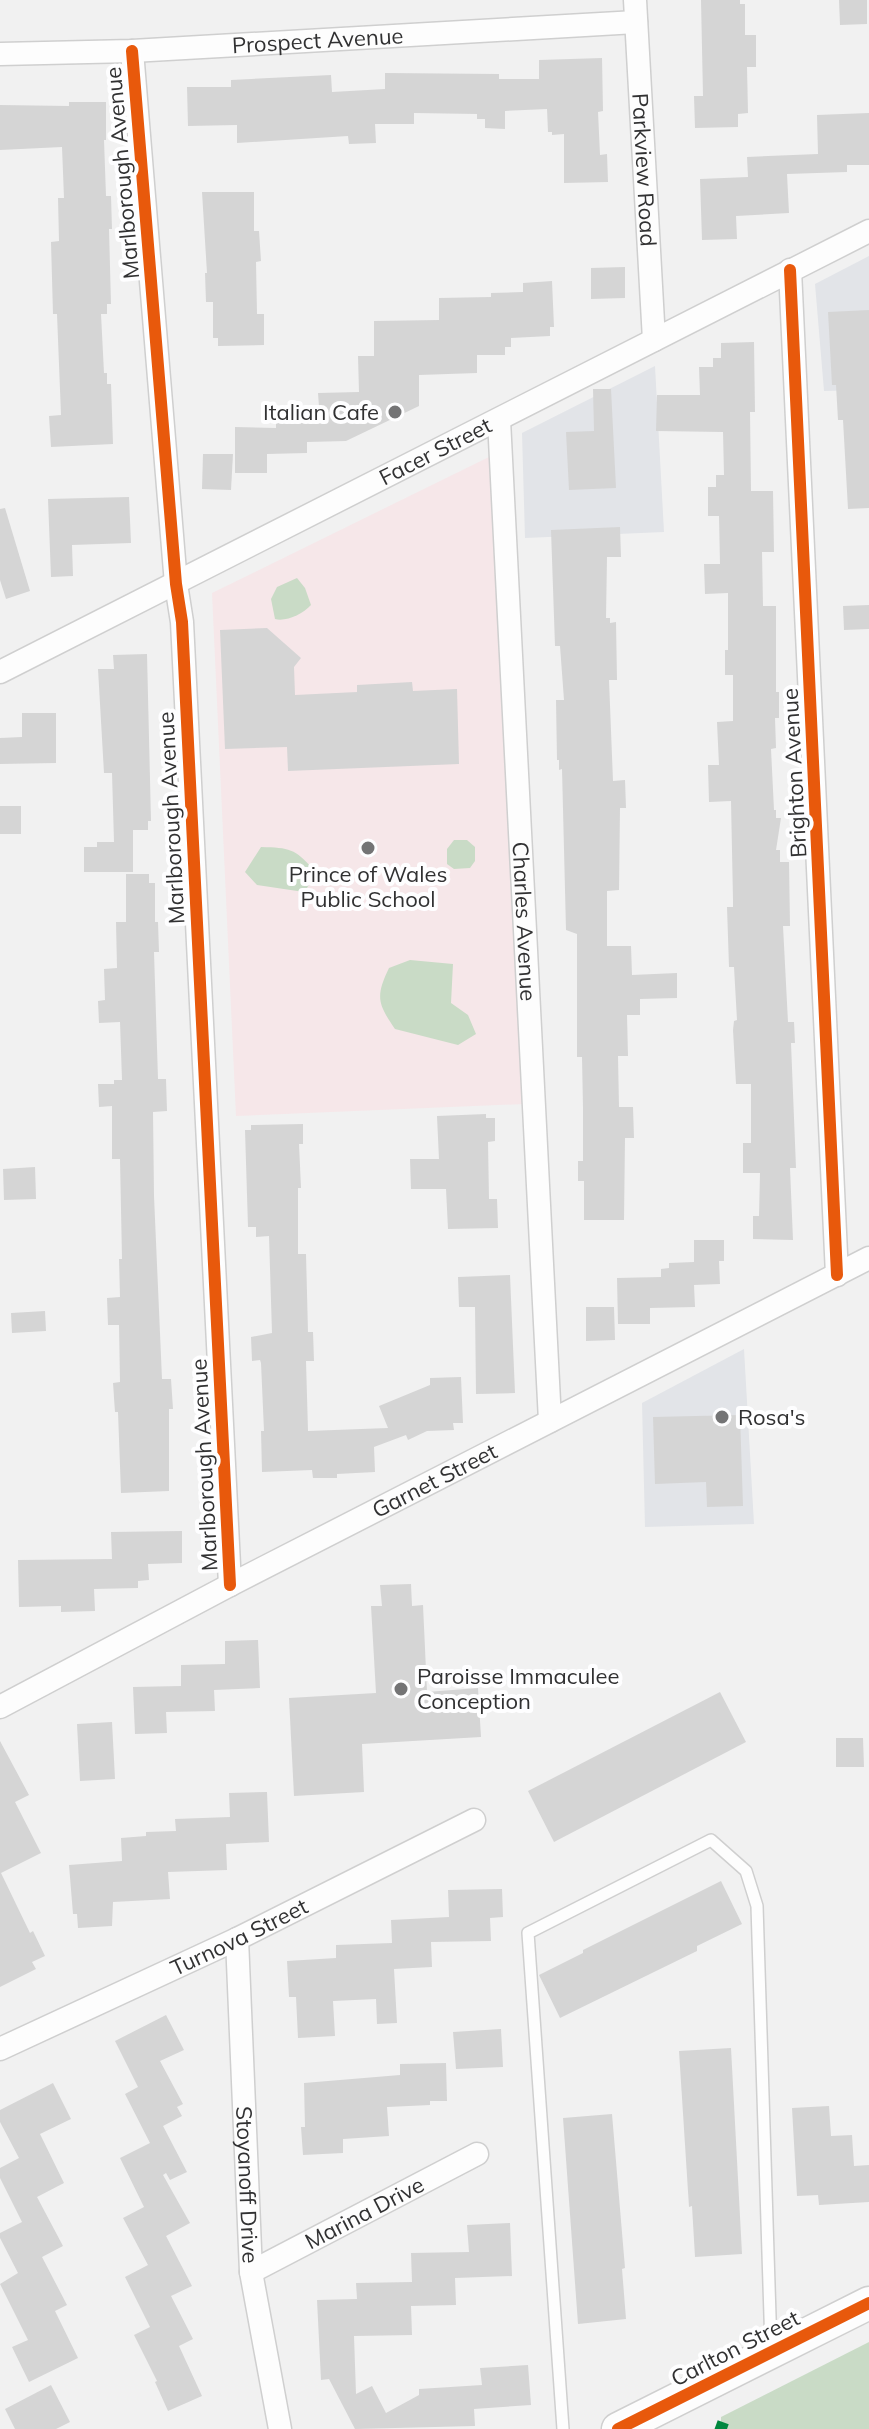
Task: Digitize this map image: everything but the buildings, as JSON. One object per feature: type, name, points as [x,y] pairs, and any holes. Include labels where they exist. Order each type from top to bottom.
[{"type":"main road","name":"Carlton Street","points":[[618,2429],[869,2303]]},
{"type":"street","name":"Prospect Avenue","points":[[0,54],[132,51],[636,11]]},
{"type":"street","name":"Parkview Road","points":[[636,11],[654,340]]},
{"type":"street","name":"Marlborough Avenue","points":[[132,51],[176,584],[182,622],[230,1585]]},
{"type":"street","name":"Facer Street","points":[[0,672],[869,231]]},
{"type":"street","name":"Brighton Avenue","points":[[790,270],[837,1275]]},
{"type":"street","name":"Charles Avenue","points":[[499,420],[550,1421]]},
{"type":"street","name":"Garnet Street","points":[[0,1707],[230,1585],[869,1258]]},
{"type":"street","name":"Turnova Street","points":[[0,2049],[237,1939],[474,1820]]},
{"type":"street","name":"Stoyanoff Drive","points":[[237,1939],[251,2272],[280,2429]]},
{"type":"street","name":"Marina Drive","points":[[251,2272],[477,2154]]},
{"type":"lane","points":[[563,2429],[528,1933],[711,1840],[746,1871],[757,1906],[771,2352]]},
{"type":"shaded area","points":[[869,256],[869,390],[824,391],[815,284]]},
{"type":"shaded area","points":[[655,366],[664,532],[525,538],[522,433]]},
{"type":"shaded area","name":"Prince of Wales Public School","points":[[491,456],[525,1104],[236,1116],[212,593]]},
{"type":"shaded area","points":[[744,1349],[754,1524],[645,1527],[642,1403]]},
{"type":"green space","points":[[297,578],[305,588],[311,605],[294,616],[275,619],[271,599],[277,587]]},
{"type":"green space","points":[[454,840],[467,840],[475,847],[475,861],[470,868],[454,869],[447,864],[447,849]]},
{"type":"green space","points":[[261,847],[296,853],[314,870],[314,878],[304,892],[257,885],[245,872]]},
{"type":"green space","points":[[410,960],[453,964],[451,1003],[468,1015],[476,1034],[458,1045],[395,1029],[382,1006],[380,993],[389,968]]},
{"type":"green space","points":[[869,2342],[869,2429],[721,2429],[721,2417]]},
{"type":"marked path","points":[[716,2425],[727,2429]]},
{"type":"cycle path","points":[[132,51],[176,584],[182,622],[230,1585]]},
{"type":"cycle path","points":[[790,270],[837,1275]]},
{"type":"cycle path","points":[[618,2429],[869,2303]]},
{"type":"place","name":"Italian Cafe","points":[[395,412]]},
{"type":"place","name":"Prince of Wales Public School","points":[[368,848]]},
{"type":"place","name":"Rosa's","points":[[722,1417]]},
{"type":"place","name":"Paroisse Immaculee Conception","points":[[401,1689]]}]
